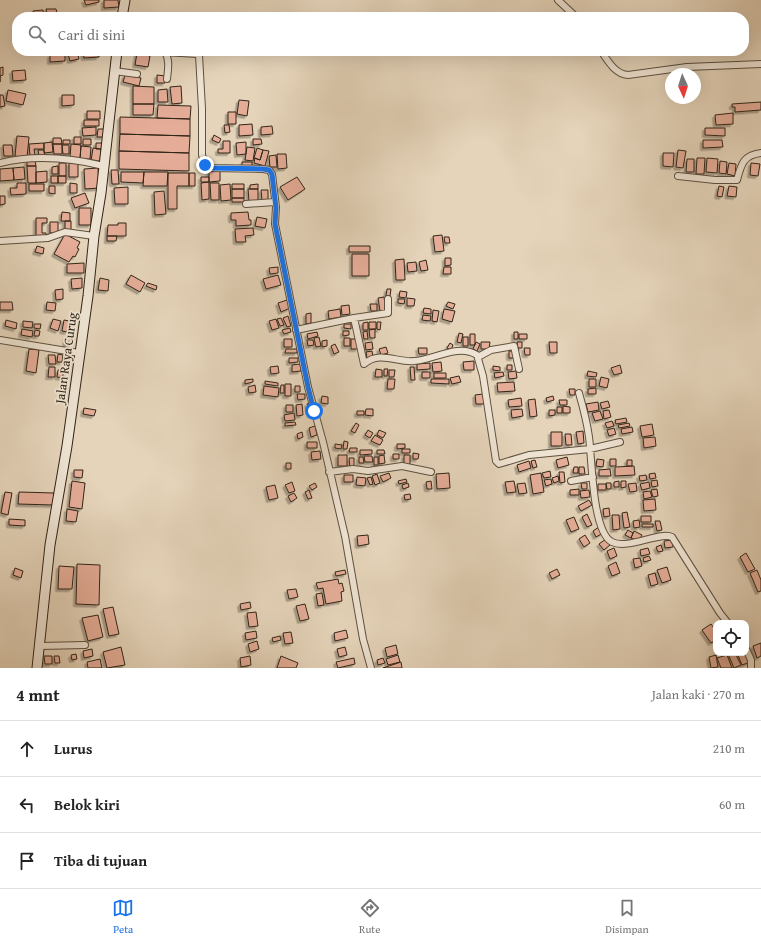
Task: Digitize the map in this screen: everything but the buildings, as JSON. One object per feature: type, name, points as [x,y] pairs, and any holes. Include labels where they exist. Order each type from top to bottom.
[{"type":"street","points":[[123,12],[124,0]]},
{"type":"street","points":[[558,0],[571,12]]},
{"type":"street","name":"Jalan Raya Curug","points":[[38,668],[50,545],[67,446],[88,296],[116,56]]},
{"type":"street","points":[[167,56],[169,59],[167,80]]},
{"type":"street","points":[[199,56],[202,109],[202,155],[205,165],[209,168],[256,168],[269,170],[272,174],[274,182],[275,224],[296,330],[308,387],[322,437],[345,536],[363,639],[371,668]]},
{"type":"street","points":[[604,56],[622,75],[687,67],[761,64]]},
{"type":"street","points":[[114,72],[137,74]]},
{"type":"street","points":[[678,176],[715,180],[737,180],[741,165],[745,160],[753,155],[761,153]]},
{"type":"street","points":[[0,163],[26,159],[51,159],[104,166]]},
{"type":"street","points":[[246,204],[275,202]]},
{"type":"street","points":[[0,241],[48,238],[63,232],[94,236]]},
{"type":"street","points":[[296,330],[354,318],[388,313],[388,299]]},
{"type":"street","points":[[354,318],[364,364],[368,361],[381,357],[391,357],[412,362],[455,352],[471,352],[478,357],[483,376],[496,461],[499,464],[538,454],[590,449],[620,442]]},
{"type":"street","points":[[0,340],[79,353]]},
{"type":"street","points":[[478,357],[491,350],[514,346],[519,369]]},
{"type":"street","points":[[579,393],[586,417],[598,518],[608,539],[619,544],[667,535],[672,537],[726,620]]},
{"type":"street","points":[[329,472],[353,469],[368,471],[402,466],[430,472]]},
{"type":"street","points":[[571,481],[593,477]]},
{"type":"street","points":[[40,646],[86,645]]},
{"type":"street","points":[[749,656],[751,660],[751,668]]},
{"type":"route","points":[[205,165],[209,168],[256,168],[269,170],[272,174],[276,208],[275,224],[310,399],[314,411]]}]
